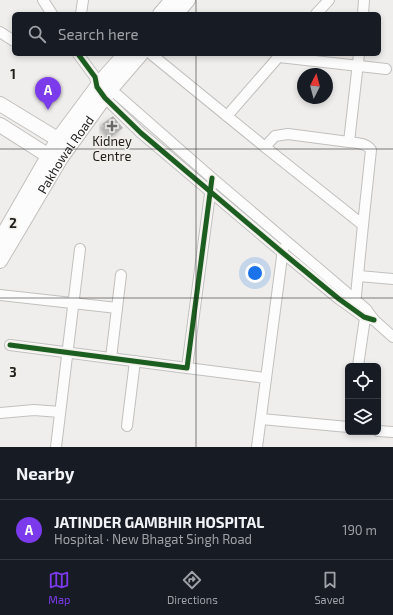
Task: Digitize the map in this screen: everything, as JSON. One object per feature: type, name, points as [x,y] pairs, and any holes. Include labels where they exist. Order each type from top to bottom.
[{"type":"street","points":[[43,0],[51,12]]},
{"type":"street","points":[[81,12],[83,0]]},
{"type":"street","points":[[162,12],[172,0]]},
{"type":"street","points":[[178,12],[188,0]]},
{"type":"street","points":[[318,12],[329,0]]},
{"type":"street","points":[[363,12],[364,0]]},
{"type":"street","points":[[0,32],[12,40]]},
{"type":"street","points":[[80,56],[141,134],[283,253],[355,305]]},
{"type":"street","name":"Pakhowal Road","points":[[0,261],[54,158],[58,139],[102,86],[124,56]]},
{"type":"street","name":"Pakhowal Road","points":[[0,240],[54,158],[70,146],[102,86],[139,56]]},
{"type":"street","points":[[153,56],[363,225]]},
{"type":"street","points":[[227,116],[280,56],[386,69]]},
{"type":"street","points":[[349,142],[359,56]]},
{"type":"street","points":[[102,86],[285,239],[355,305],[393,337]]},
{"type":"street","points":[[0,104],[70,146]]},
{"type":"street","points":[[0,125],[54,158]]},
{"type":"street","points":[[265,147],[275,136],[288,134],[365,144],[370,148],[359,276],[355,305]]},
{"type":"street","points":[[187,368],[212,178]]},
{"type":"street","points":[[257,447],[285,239]]},
{"type":"street","points":[[56,447],[66,352],[80,249]]},
{"type":"street","points":[[111,358],[121,275]]},
{"type":"street","points":[[359,276],[393,279]]},
{"type":"street","points":[[0,296],[117,308]]},
{"type":"street","points":[[359,363],[368,316]]},
{"type":"street","points":[[10,345],[266,378]]},
{"type":"street","points":[[127,426],[135,361]]},
{"type":"street","points":[[0,413],[34,410],[60,412]]},
{"type":"street","points":[[261,419],[345,427]]},
{"type":"street","points":[[381,431],[393,432]]},
{"type":"building","points":[[113,116],[123,128],[111,137],[102,124]]},
{"type":"cycle path","points":[[79,56],[95,77],[97,87],[105,98],[141,133],[339,299],[364,317],[374,320]]},
{"type":"cycle path","points":[[10,345],[187,368],[212,178]]},
{"type":"place","name":"JATINDER GAMBHIR HOSPITAL","points":[[48,110]]},
{"type":"place","name":"Kidney Centre","points":[[112,126]]}]
